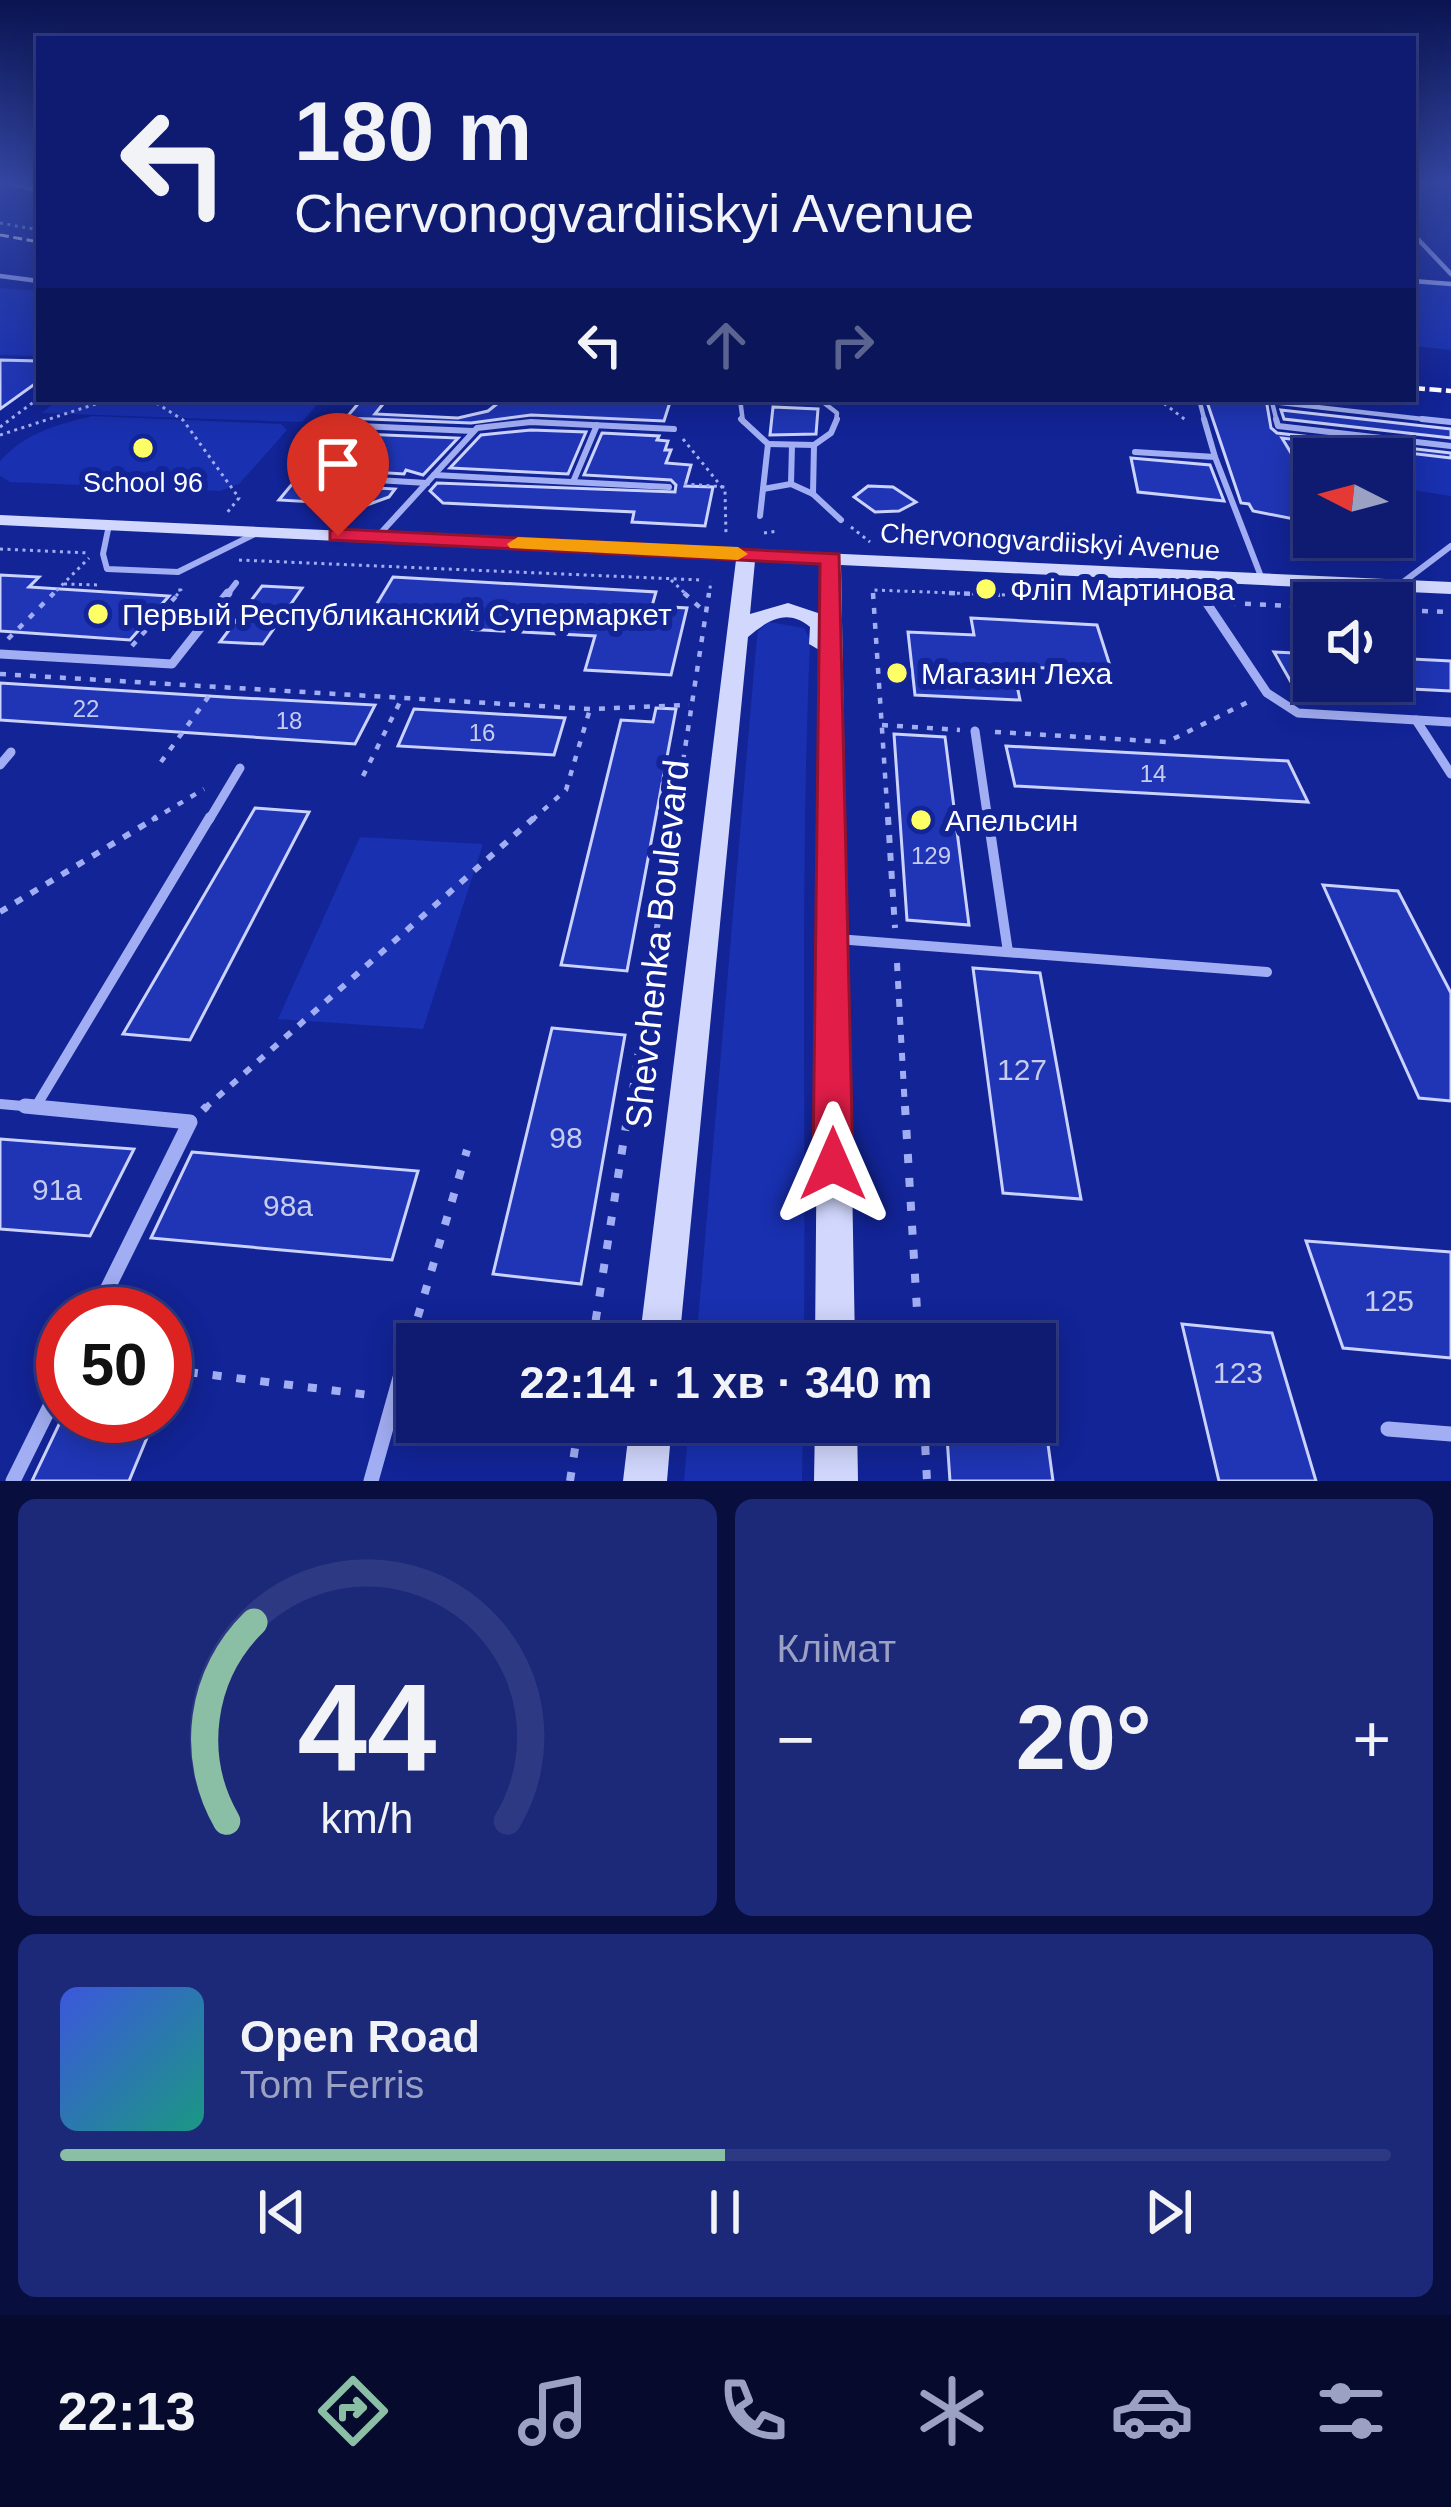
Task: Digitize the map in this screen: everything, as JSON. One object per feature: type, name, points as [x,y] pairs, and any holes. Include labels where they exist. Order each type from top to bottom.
[{"type":"main road","name":"Chervonogvardiiskyi Avenue","points":[[0,520],[1320,582]]},
{"type":"main road","name":"Shevchenka Boulevard","points":[[661,1323],[746,554]]},
{"type":"main road","points":[[831,558],[835,1323]]},
{"type":"main road","name":"Chervonogvardiiskyi Avenue","points":[[1413,587],[1451,588]]},
{"type":"main road","points":[[736,635],[766,611],[779,609],[812,616],[820,625],[818,819],[831,899]]},
{"type":"main road","points":[[645,1481],[649,1443]]},
{"type":"main road","points":[[836,1443],[836,1481]]},
{"type":"lane","points":[[1428,250],[1451,274]]},
{"type":"lane","points":[[1438,261],[1451,262]]},
{"type":"lane","points":[[0,276],[36,281]]},
{"type":"lane","points":[[1416,281],[1451,284]]},
{"type":"lane","points":[[739,402],[737,412],[743,426],[768,444],[792,445],[814,445],[831,435],[835,402]]},
{"type":"lane","points":[[823,402],[837,413]]},
{"type":"lane","points":[[1200,402],[1262,579]]},
{"type":"lane","points":[[1272,402],[1278,426],[1451,446]]},
{"type":"lane","points":[[1287,402],[1451,422]]},
{"type":"lane","points":[[427,483],[292,475],[335,424],[473,431],[531,422],[674,429]]},
{"type":"lane","points":[[573,482],[597,425]]},
{"type":"lane","points":[[377,537],[473,431]]},
{"type":"lane","points":[[760,516],[768,444]]},
{"type":"lane","points":[[790,484],[792,445]]},
{"type":"lane","points":[[813,494],[814,445]]},
{"type":"lane","points":[[1135,452],[1216,457]]},
{"type":"lane","points":[[434,475],[669,488]]},
{"type":"lane","points":[[763,489],[790,484],[813,494],[841,520]]},
{"type":"lane","points":[[109,525],[104,554],[107,569],[178,572],[259,532]]},
{"type":"lane","points":[[1402,582],[1451,546]]},
{"type":"lane","points":[[1189,576],[1267,693],[1298,713],[1451,722]]},
{"type":"lane","points":[[0,650],[172,664],[236,583]]},
{"type":"lane","points":[[1416,720],[1451,774]]},
{"type":"lane","points":[[975,730],[1008,952]]},
{"type":"lane","points":[[0,765],[11,752]]},
{"type":"lane","points":[[35,1108],[240,768]]},
{"type":"lane","points":[[832,938],[1267,972]]},
{"type":"lane","points":[[0,1104],[190,1122],[108,1287]]},
{"type":"lane","points":[[371,1481],[396,1394]]},
{"type":"lane","points":[[1388,1429],[1451,1434]]},
{"type":"lane","points":[[13,1481],[36,1435]]},
{"type":"path","points":[[0,427],[36,400]]},
{"type":"path","points":[[0,435],[102,402]]},
{"type":"path","points":[[155,402],[182,420],[239,498],[224,517]]},
{"type":"path","points":[[674,429],[726,487],[732,501],[726,535],[753,535],[760,516]]},
{"type":"path","points":[[669,488],[670,484],[726,487]]},
{"type":"path","points":[[854,537],[870,542]]},
{"type":"path","points":[[0,650],[94,553],[1,550]]},
{"type":"path","points":[[208,559],[700,580]]},
{"type":"path","points":[[670,579],[706,613]]},
{"type":"path","points":[[595,1323],[711,580]]},
{"type":"path","points":[[64,584],[111,586]]},
{"type":"path","points":[[118,661],[181,590],[158,589]]},
{"type":"path","points":[[918,1323],[873,590],[1293,606]]},
{"type":"path","points":[[1413,611],[1451,612]]},
{"type":"path","points":[[0,674],[590,709],[691,705]]},
{"type":"path","points":[[160,762],[215,687]]},
{"type":"path","points":[[882,725],[1167,742],[1267,693]]},
{"type":"path","points":[[362,776],[402,698]]},
{"type":"path","points":[[190,1122],[566,790],[590,709]]},
{"type":"path","points":[[0,912],[240,768]]},
{"type":"path","points":[[421,1323],[467,1150]]},
{"type":"path","points":[[192,1372],[394,1398]]},
{"type":"path","points":[[570,1481],[576,1443]]},
{"type":"path","points":[[925,1443],[927,1481]]},
{"type":"shaded area","points":[[1416,283],[1451,286],[1451,350],[1416,346]]},
{"type":"shaded area","points":[[0,288],[36,291],[36,356],[0,355]]},
{"type":"shaded area","points":[[55,402],[319,402],[302,422],[42,413]]},
{"type":"shaded area","points":[[92,416],[281,424],[287,430],[239,484],[220,491],[10,482],[0,476],[0,461],[20,443]]},
{"type":"shaded area","points":[[1250,434],[1293,439],[1293,456]]},
{"type":"shaded area","points":[[1413,453],[1451,458],[1451,496],[1413,490]]},
{"type":"shaded area","points":[[769,622],[804,628],[810,640],[804,904],[804,1323],[698,1323],[756,647],[758,631]]},
{"type":"shaded area","points":[[360,837],[483,844],[423,1029],[278,1019]]},
{"type":"shaded area","points":[[687,1443],[803,1443],[802,1481],[684,1481]]},
{"type":"building","points":[[0,360],[36,361],[36,383],[0,409]]},
{"type":"building","points":[[359,402],[385,402],[375,414],[458,418],[488,411],[499,402],[670,402],[664,421],[531,415],[471,423],[346,418]]},
{"type":"building","points":[[1207,402],[1267,402],[1271,428],[1277,433],[1320,438],[1282,438],[1293,456],[1293,519],[1253,511],[1249,504],[1241,503]]},
{"type":"building","points":[[773,407],[818,409],[816,434],[770,435]]},
{"type":"building","points":[[1281,410],[1451,429],[1451,438],[1284,419]]},
{"type":"building","points":[[586,432],[568,474],[450,468],[481,435]]},
{"type":"building","points":[[338,433],[458,438],[423,475],[406,470],[404,474],[308,468]]},
{"type":"building","points":[[602,433],[659,436],[657,440],[668,441],[665,450],[671,450],[666,463],[691,465],[685,486],[713,487],[705,526],[632,522],[634,512],[443,503],[430,491],[437,483],[675,492],[671,480],[584,475]]},
{"type":"building","points":[[1413,449],[1451,453],[1451,458],[1413,454]]},
{"type":"building","points":[[1131,458],[1210,465],[1224,501],[1138,492]]},
{"type":"building","points":[[293,483],[395,489],[389,497],[367,505],[279,500]]},
{"type":"building","points":[[868,486],[893,487],[916,502],[899,511],[875,512],[854,497]]},
{"type":"building","name":"Первый Республиканский Супермаркет","points":[[0,575],[39,577],[29,587],[169,596],[130,640],[0,631]]},
{"type":"building","points":[[393,577],[656,592],[652,606],[687,608],[671,675],[585,670],[595,636],[465,629],[462,617],[372,612]]},
{"type":"building","points":[[262,586],[302,588],[263,644],[220,642]]},
{"type":"building","points":[[971,618],[1097,625],[1112,672],[1013,666],[1020,700],[915,695],[908,632],[974,635]]},
{"type":"building","points":[[1274,652],[1293,653],[1291,682]]},
{"type":"building","points":[[1413,659],[1451,661],[1451,691],[1413,689]]},
{"type":"building","points":[[0,683],[375,705],[355,744],[0,720]]},
{"type":"building","points":[[656,708],[676,709],[627,971],[561,965],[621,720],[653,722]]},
{"type":"building","points":[[414,709],[565,718],[554,755],[398,746]]},
{"type":"building","points":[[894,734],[945,737],[969,925],[907,920]]},
{"type":"building","points":[[1006,746],[1288,761],[1308,802],[1015,786]]},
{"type":"building","points":[[255,808],[309,812],[190,1040],[123,1034]]},
{"type":"building","points":[[1323,885],[1398,891],[1451,993],[1451,1101],[1419,1098]]},
{"type":"building","points":[[973,968],[1040,973],[1081,1199],[1003,1193]]},
{"type":"building","points":[[552,1028],[625,1035],[581,1284],[493,1274]]},
{"type":"building","points":[[0,1139],[134,1149],[90,1236],[0,1229]]},
{"type":"building","points":[[192,1152],[418,1171],[392,1260],[151,1238]]},
{"type":"building","points":[[1306,1241],[1451,1252],[1451,1358],[1343,1348]]},
{"type":"building","points":[[1182,1324],[1272,1333],[1316,1481],[1219,1481]]},
{"type":"building","points":[[50,1443],[145,1443],[129,1481],[32,1481]]},
{"type":"building","points":[[947,1443],[1048,1443],[1053,1481],[950,1481]]},
{"type":"railway","points":[[1416,388],[1451,391]]},
{"type":"slow traffic","points":[[518,544],[738,554]]},
{"type":"place","name":"School 96","points":[[143,448]]},
{"type":"place","name":"Фліп Мартинова","points":[[986,589]]},
{"type":"place","name":"Первый Республиканский Супермаркет","points":[[98,614]]},
{"type":"place","name":"Магазин Леха","points":[[897,673]]},
{"type":"place","name":"Апельсин","points":[[921,820]]},
{"type":"route","points":[[338,536],[831,558],[833,1164]]}]
